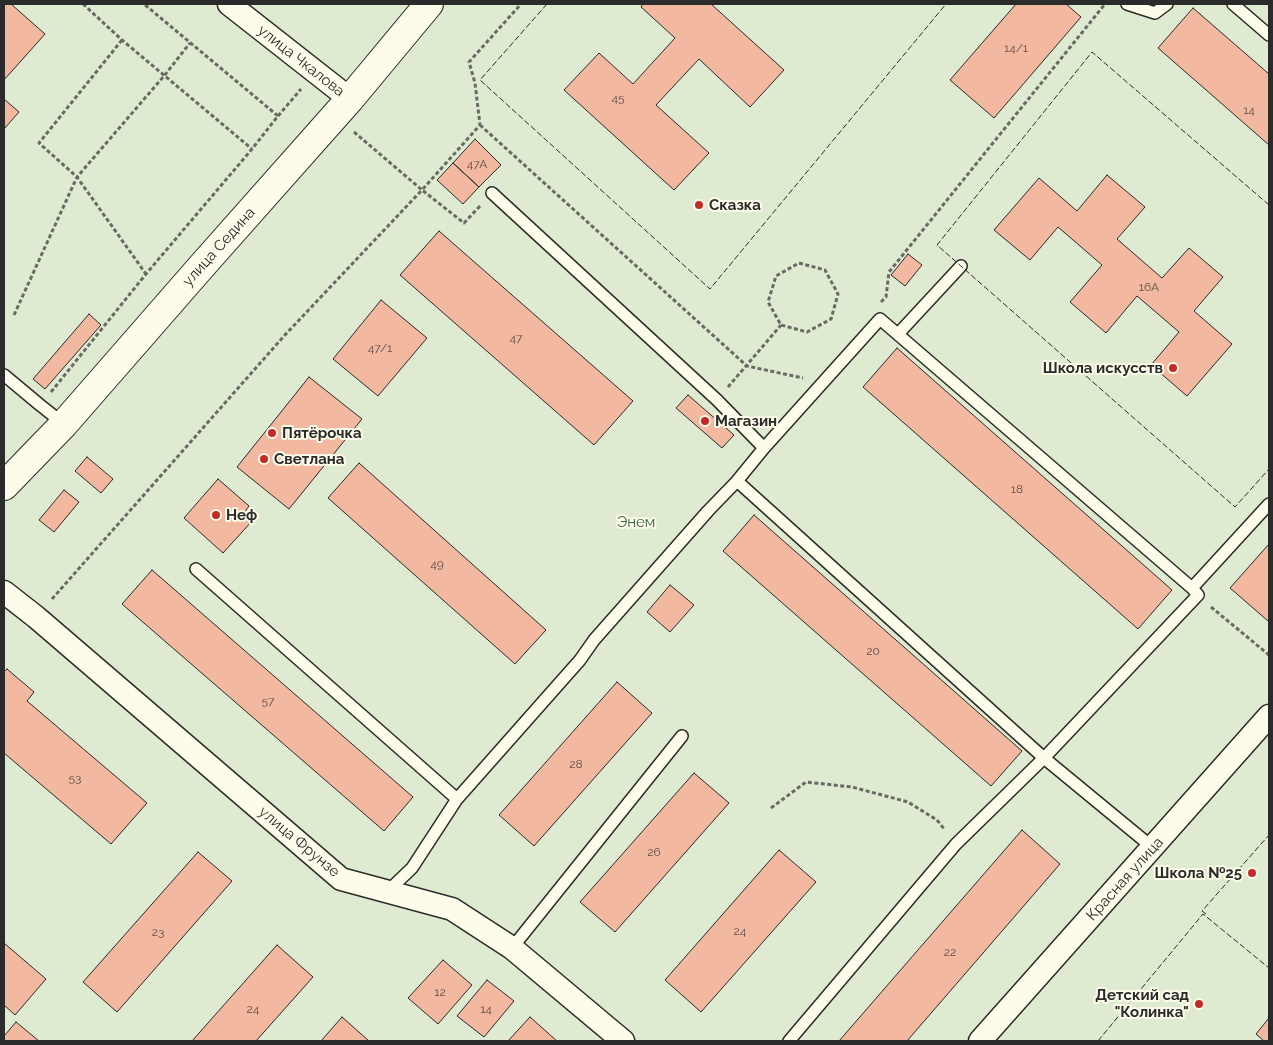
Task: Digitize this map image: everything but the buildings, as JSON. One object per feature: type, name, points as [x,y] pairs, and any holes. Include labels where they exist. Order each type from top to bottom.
[{"type":"street","name":"улица Чкалова","points":[[229,4],[342,108]]},
{"type":"street","name":"улица Седина","points":[[4,486],[64,424],[342,108],[429,4]]},
{"type":"street","name":"улица Фрунзе","points":[[4,592],[36,617],[340,878],[452,909],[512,948],[623,1041]]},
{"type":"street","name":"Красная улица","points":[[980,1041],[1269,716]]},
{"type":"lane","points":[[1127,4],[1155,13],[1167,4]]},
{"type":"lane","points":[[1233,4],[1269,35]]},
{"type":"lane","points":[[492,193],[717,400],[764,448]]},
{"type":"lane","points":[[898,334],[961,266]]},
{"type":"lane","points":[[388,891],[412,868],[457,799],[580,660],[594,640],[880,319],[1195,592]]},
{"type":"lane","points":[[4,375],[64,424]]},
{"type":"lane","points":[[737,481],[1044,758],[1152,848]]},
{"type":"lane","points":[[789,1041],[956,844],[1044,758],[1195,592],[1269,504]]},
{"type":"lane","points":[[196,569],[457,799]]},
{"type":"lane","points":[[512,948],[682,736]]},
{"type":"path","points":[[83,4],[122,40],[252,149]]},
{"type":"path","points":[[144,4],[278,116]]},
{"type":"path","points":[[521,4],[469,62],[475,83],[480,125],[747,366],[809,379]]},
{"type":"path","points":[[879,304],[886,296],[889,272],[1105,4]]},
{"type":"path","points":[[122,40],[39,143],[77,177],[146,274]]},
{"type":"path","points":[[14,315],[77,177],[190,43]]},
{"type":"path","points":[[40,405],[146,274],[302,88]]},
{"type":"path","points":[[342,108],[422,190],[464,224],[492,193]]},
{"type":"path","points":[[36,617],[284,336],[422,190],[480,125]]},
{"type":"path","points":[[799,263],[825,270],[838,294],[831,319],[807,332],[781,325],[768,302],[776,276],[799,263]]},
{"type":"path","points":[[717,400],[781,325]]},
{"type":"path","points":[[1195,592],[1269,655]]},
{"type":"path","points":[[772,808],[806,782],[852,787],[908,802],[937,820],[956,844]]},
{"type":"green space","name":"Энем","points":[[4,4],[1269,4],[1269,1041],[4,1041]]},
{"type":"fence","points":[[547,4],[480,80],[710,289],[946,4]]},
{"type":"fence","points":[[1269,205],[1092,52],[937,245],[1235,507],[1269,469]]},
{"type":"fence","points":[[1206,914],[1202,911],[1269,835]]},
{"type":"fence","points":[[1098,1041],[1203,914],[1269,968]]},
{"type":"place","name":"Сказка","points":[[699,205]]},
{"type":"place","name":"Школа искусств","points":[[1173,368]]},
{"type":"place","name":"Магазин","points":[[705,421]]},
{"type":"place","name":"Пятёрочка","points":[[272,433]]},
{"type":"place","name":"Светлана","points":[[264,459]]},
{"type":"place","name":"Неф","points":[[216,515]]},
{"type":"place","name":"Школа №25","points":[[1252,873]]},
{"type":"place","name":"Детский сад \"Колинка\"","points":[[1199,1004]]}]
